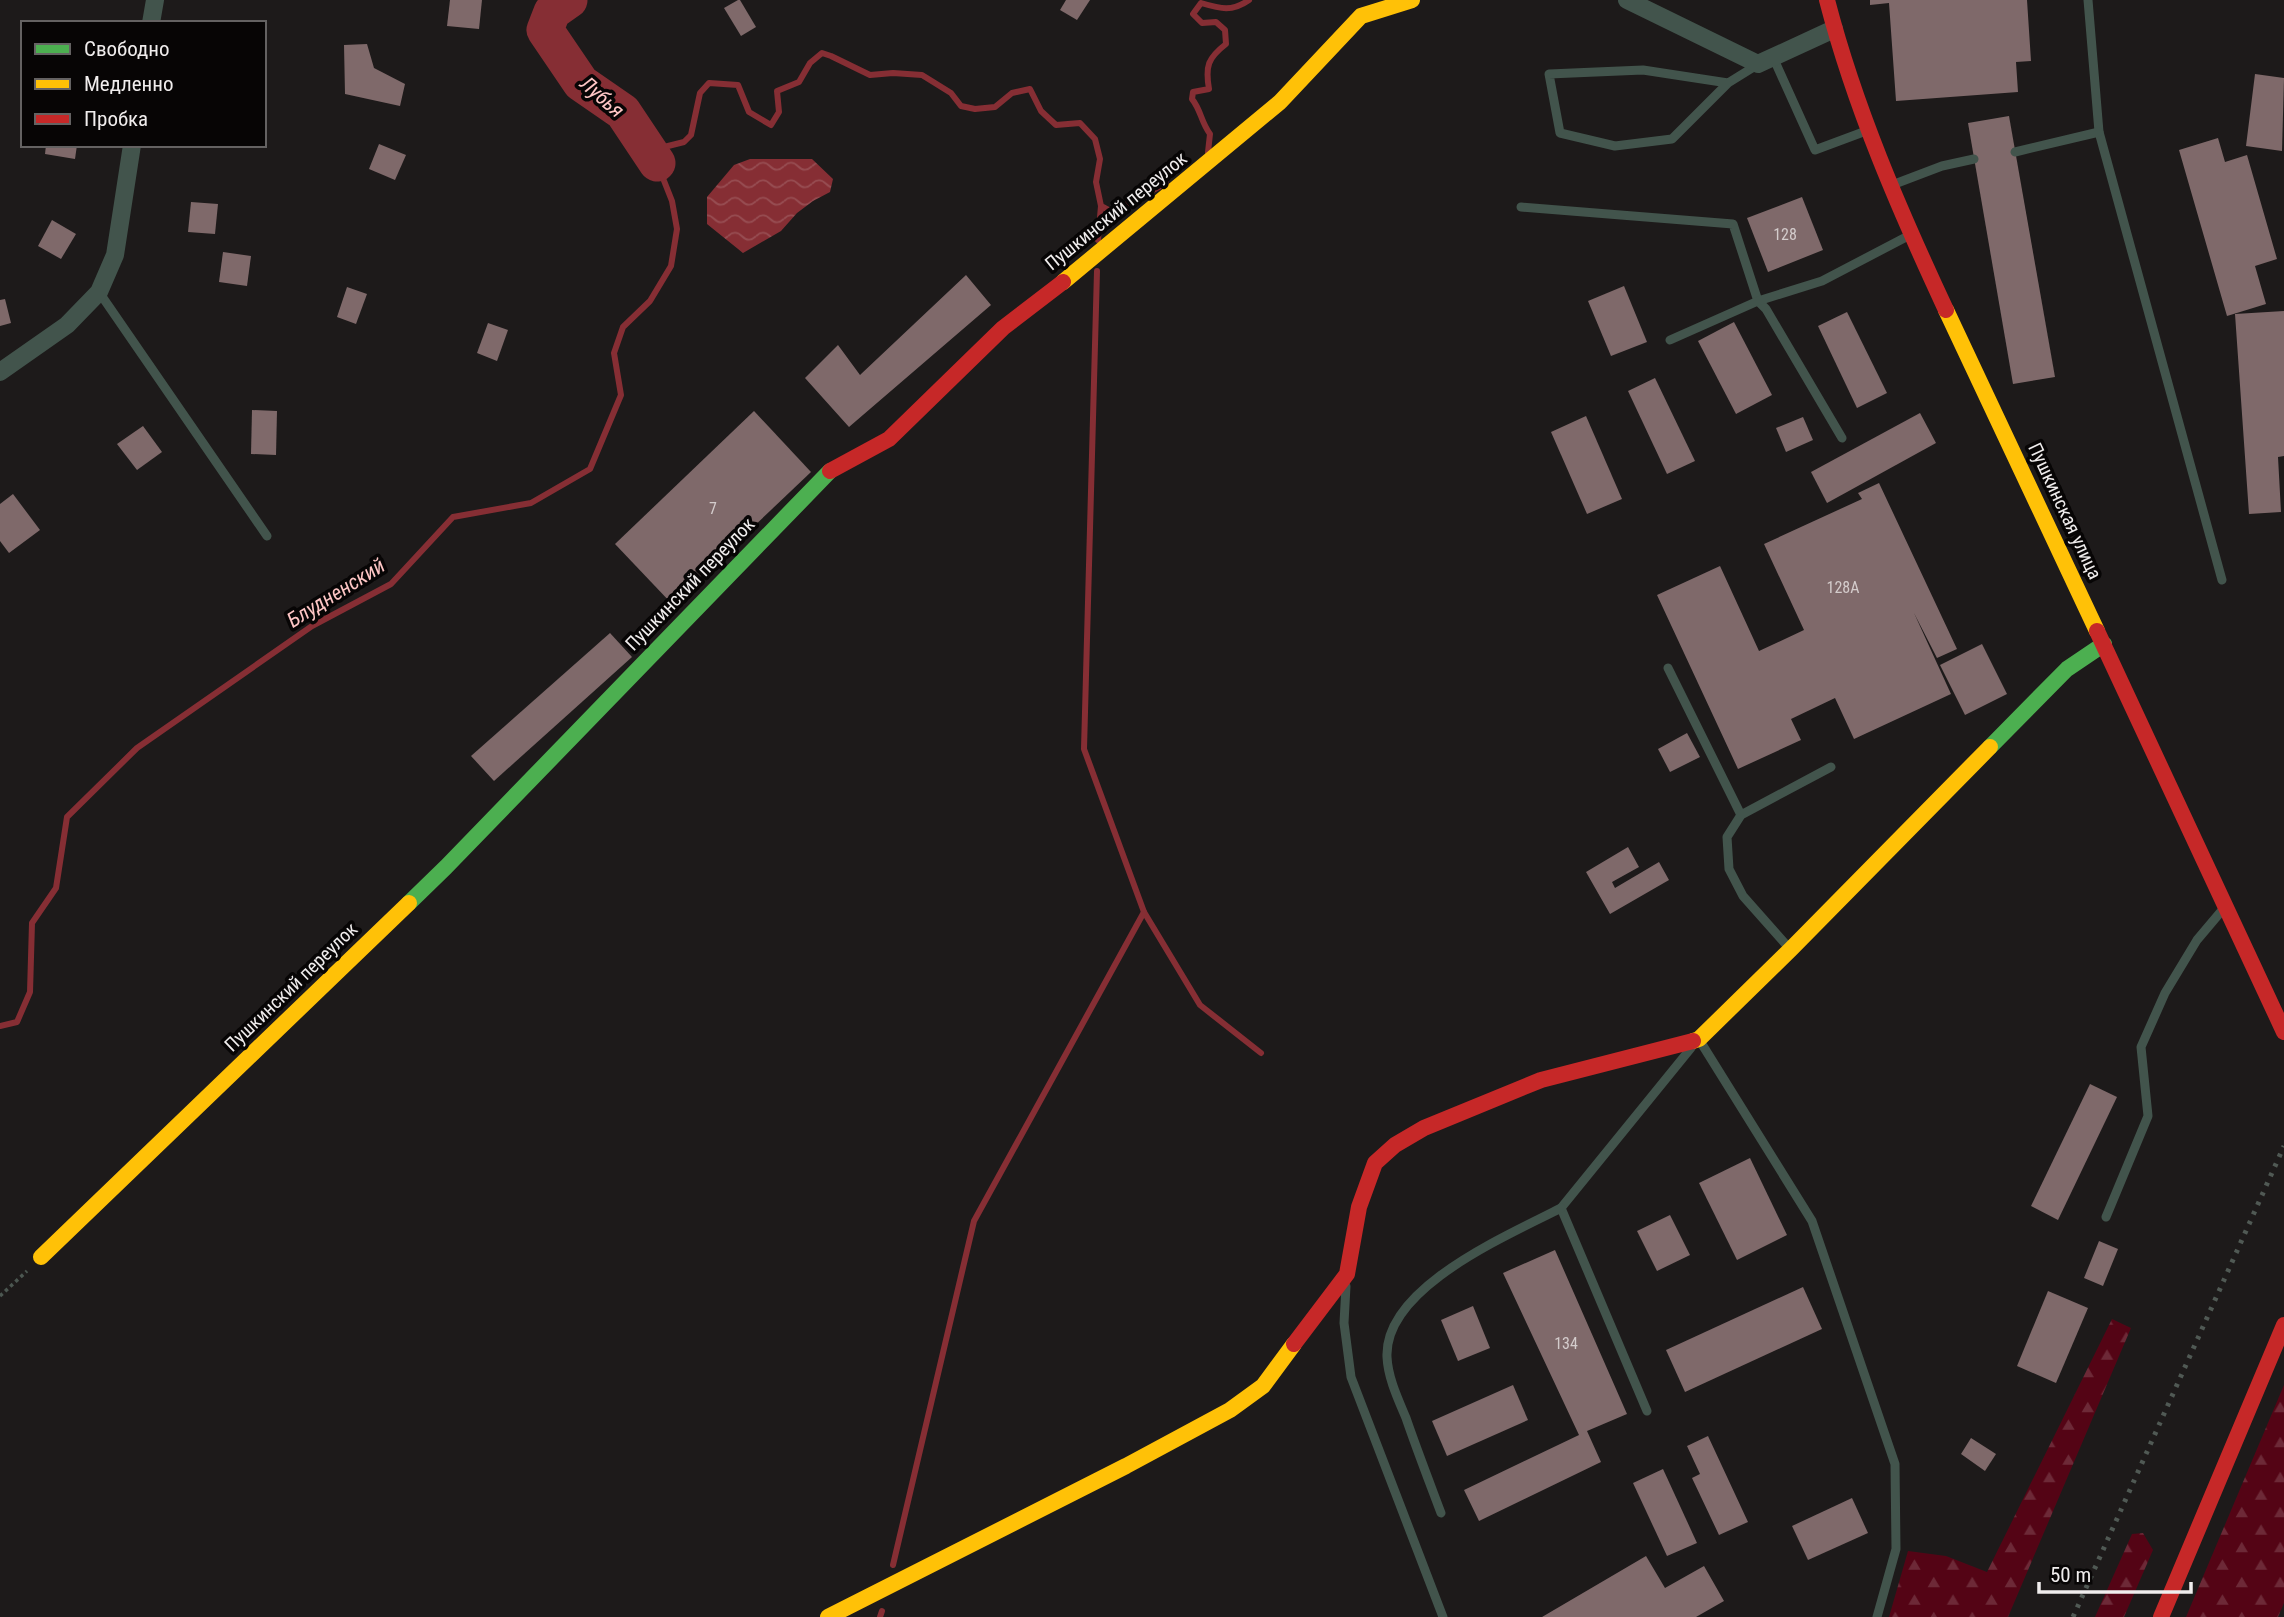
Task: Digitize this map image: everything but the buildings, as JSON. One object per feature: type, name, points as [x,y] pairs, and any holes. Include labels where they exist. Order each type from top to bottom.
[{"type":"street","points":[[151,21],[156,0]]},
{"type":"street","name":"Пушкинский переулок","points":[[41,1257],[446,867],[827,472],[889,439],[1003,328],[1088,262],[1280,102],[1361,16],[1412,0]]},
{"type":"street","points":[[1627,0],[1766,61],[1833,29]]},
{"type":"street","name":"Пушкинская улица","points":[[1827,0],[1833,29],[1868,130],[1911,234],[2284,1032]]},
{"type":"street","points":[[0,372],[67,325],[99,292],[116,255],[132,147]]},
{"type":"street","points":[[828,1617],[1126,1466],[1230,1410],[1263,1386],[1347,1274],[1359,1207],[1375,1163],[1395,1145],[1424,1128],[1541,1080],[1699,1039],[2067,669],[2104,644]]},
{"type":"street","points":[[2161,1617],[2284,1325]]},
{"type":"lane","points":[[2088,0],[2099,132],[2222,580]]},
{"type":"lane","points":[[1728,83],[1643,70],[1549,74],[1560,133],[1615,146],[1672,139],[1728,83],[1766,61],[1815,150],[1868,130]]},
{"type":"lane","points":[[2015,152],[2099,132]]},
{"type":"lane","points":[[1891,185],[1942,166],[1974,159]]},
{"type":"lane","points":[[1521,207],[1733,224],[1758,300],[1766,309],[1842,438]]},
{"type":"lane","points":[[1670,340],[1758,300],[1822,281],[1911,234]]},
{"type":"lane","points":[[99,292],[267,536]]},
{"type":"lane","points":[[1668,668],[1741,815]]},
{"type":"lane","points":[[1791,949],[1743,896],[1730,869],[1727,837],[1741,815],[1831,767]]},
{"type":"lane","points":[[2106,1217],[2148,1116],[2141,1047],[2165,993],[2190,950],[2225,907]]},
{"type":"lane","points":[[1441,1513],[1392,1382],[1387,1356],[1392,1329],[1424,1288],[1458,1261],[1561,1208],[1699,1039],[1812,1221],[1895,1464],[1896,1549],[1877,1617]]},
{"type":"lane","points":[[1561,1208],[1647,1411]]},
{"type":"lane","points":[[1347,1274],[1344,1323],[1351,1377],[1443,1617]]},
{"type":"path","points":[[0,1296],[41,1257]]},
{"type":"green space","points":[[2112,1319],[2131,1328],[2008,1617],[1889,1617],[1908,1551],[1946,1556],[1987,1572]]},
{"type":"green space","points":[[2284,1385],[2284,1603],[2278,1617],[2186,1617]]},
{"type":"green space","points":[[2143,1533],[2153,1550],[2124,1617],[2095,1617],[2132,1534]]},
{"type":"water","points":[[750,159],[812,159],[833,179],[830,192],[797,213],[781,231],[743,253],[707,224],[707,197],[734,165]]},
{"type":"waterway","name":"Лубья","points":[[569,0],[552,12],[545,30],[581,83],[623,112],[657,163]]},
{"type":"waterway","points":[[1208,152],[1210,134],[1192,99],[1193,92],[1209,89],[1209,63],[1226,44],[1225,30],[1216,22],[1202,23],[1193,14],[1201,3],[1226,8],[1249,0]]},
{"type":"waterway","name":"Блудненский","points":[[0,1026],[17,1022],[30,992],[32,923],[56,888],[67,817],[137,748],[312,626],[391,584],[453,517],[531,503],[590,469],[621,395],[614,353],[623,327],[650,301],[671,266],[677,229],[672,201],[657,163],[664,147],[684,142],[691,135],[700,93],[709,83],[738,85],[749,112],[771,125],[779,112],[777,91],[799,82],[810,63],[822,53],[870,75],[922,75],[951,93],[961,106],[975,109],[995,107],[1012,93],[1030,89],[1041,111],[1056,125],[1080,123],[1095,139],[1100,159],[1096,182],[1101,206],[1112,212],[1166,183]]},
{"type":"waterway","points":[[1098,240],[1101,206]]},
{"type":"waterway","points":[[893,1565],[974,1221],[1144,912],[1084,749],[1097,271]]},
{"type":"waterway","points":[[1144,912],[1200,1005],[1261,1053]]},
{"type":"waterway","points":[[880,1617],[882,1611]]},
{"type":"railway","points":[[2073,1617],[2284,1146]]},
{"type":"traffic: fast","points":[[409,903],[830,471]]},
{"type":"traffic: fast","points":[[1990,747],[2067,669],[2104,644]]},
{"type":"traffic: slow","points":[[1063,282],[1280,102],[1361,16],[1412,0]]},
{"type":"traffic: slow","points":[[1946,310],[2097,631]]},
{"type":"traffic: slow","points":[[1693,1041],[1699,1039],[1791,949],[1990,747]]},
{"type":"traffic: slow","points":[[41,1257],[409,903]]},
{"type":"traffic: slow","points":[[828,1617],[1126,1466],[1230,1410],[1263,1386],[1294,1344]]},
{"type":"traffic: jam","points":[[1827,0],[1851,80],[1879,158],[1946,310]]},
{"type":"traffic: jam","points":[[830,471],[889,439],[1003,328],[1063,282]]},
{"type":"traffic: jam","points":[[2097,631],[2284,1032]]},
{"type":"traffic: jam","points":[[1294,1344],[1347,1274],[1359,1207],[1375,1163],[1395,1145],[1424,1128],[1541,1080],[1693,1041]]},
{"type":"traffic: jam","points":[[2161,1617],[2284,1325]]}]
